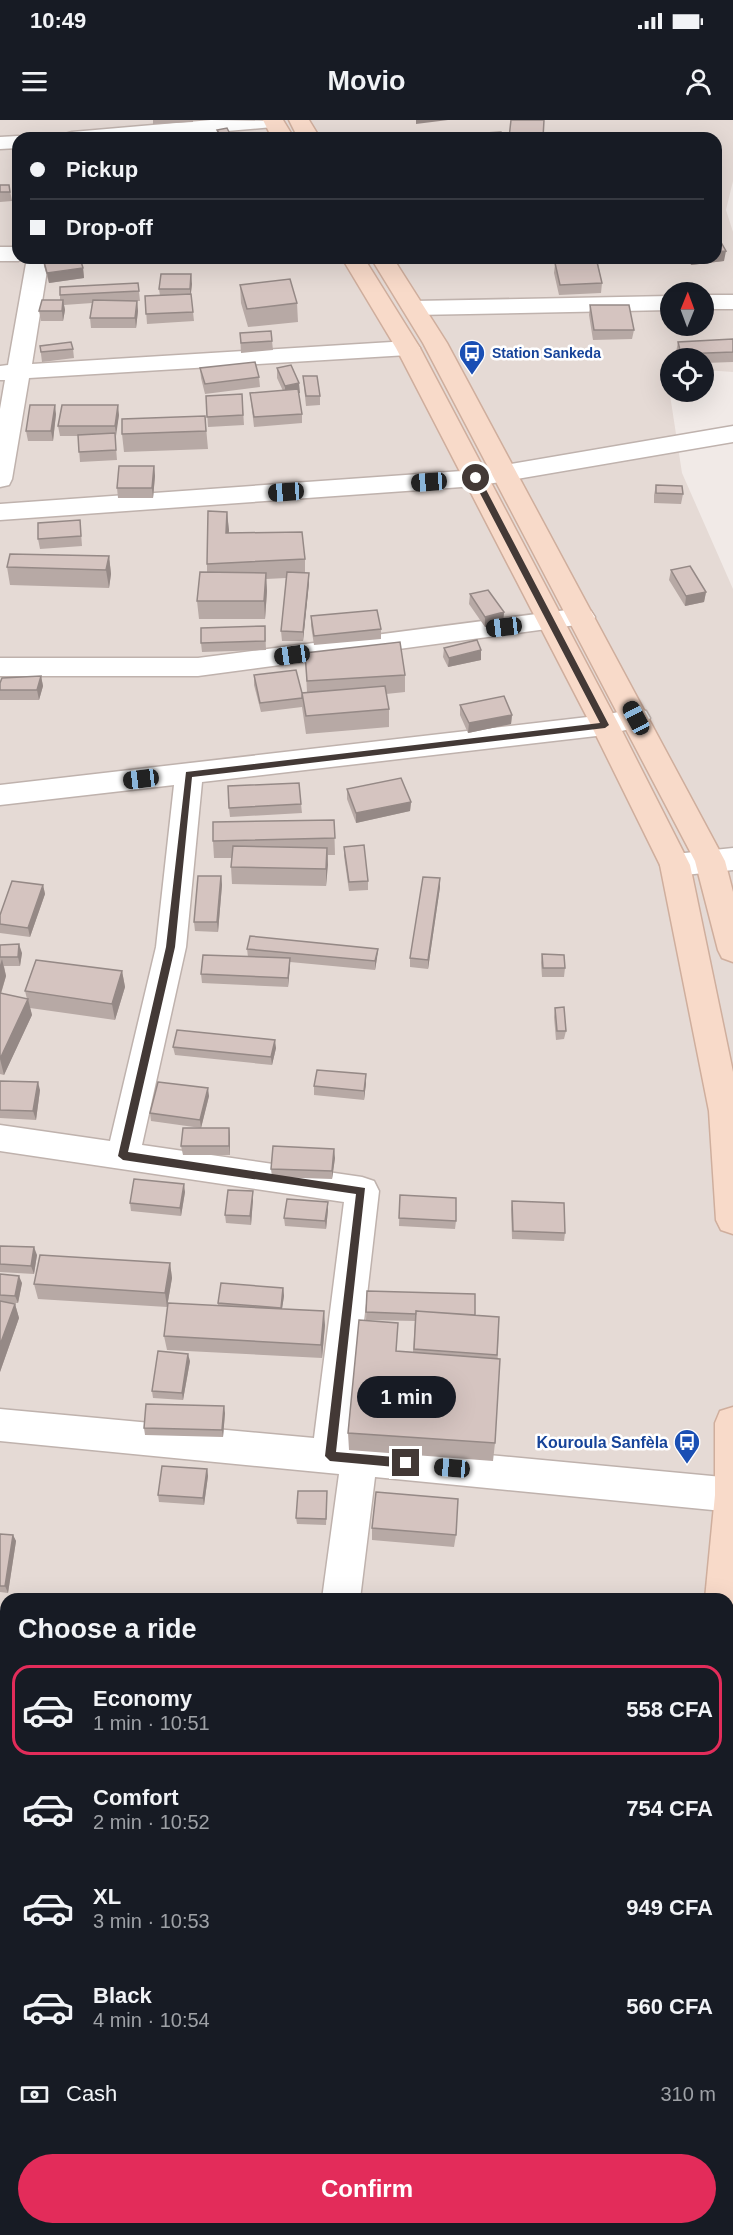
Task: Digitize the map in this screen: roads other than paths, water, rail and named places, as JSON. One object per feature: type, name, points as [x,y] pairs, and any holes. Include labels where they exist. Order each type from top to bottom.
[{"type":"main road","points":[[357,264],[408,348],[605,725],[675,865],[725,1111],[733,1220]]},
{"type":"main road","points":[[386,264],[414,308],[505,473],[636,718],[721,860],[733,950]]},
{"type":"main road","points":[[725,1593],[733,1495],[733,1423]]},
{"type":"street","points":[[174,132],[276,126]]},
{"type":"street","points":[[0,479],[9,372],[36,264]]},
{"type":"street","points":[[714,302],[733,302]]},
{"type":"street","points":[[414,308],[660,303]]},
{"type":"street","points":[[9,372],[408,348]]},
{"type":"street","points":[[0,512],[476,478],[733,434]]},
{"type":"street","points":[[0,667],[198,667],[582,617]]},
{"type":"street","points":[[0,795],[605,725],[636,718]]},
{"type":"street","points":[[123,1156],[171,947],[189,774]]},
{"type":"street","points":[[675,865],[721,860]]},
{"type":"street","points":[[0,1138],[362,1191],[345,1457],[341,1593]]},
{"type":"street","points":[[0,1425],[733,1495]]},
{"type":"place","name":"Station Sankeda","points":[[472,376]]},
{"type":"place","name":"Kouroula Sanfèla","points":[[687,1465]]}]
